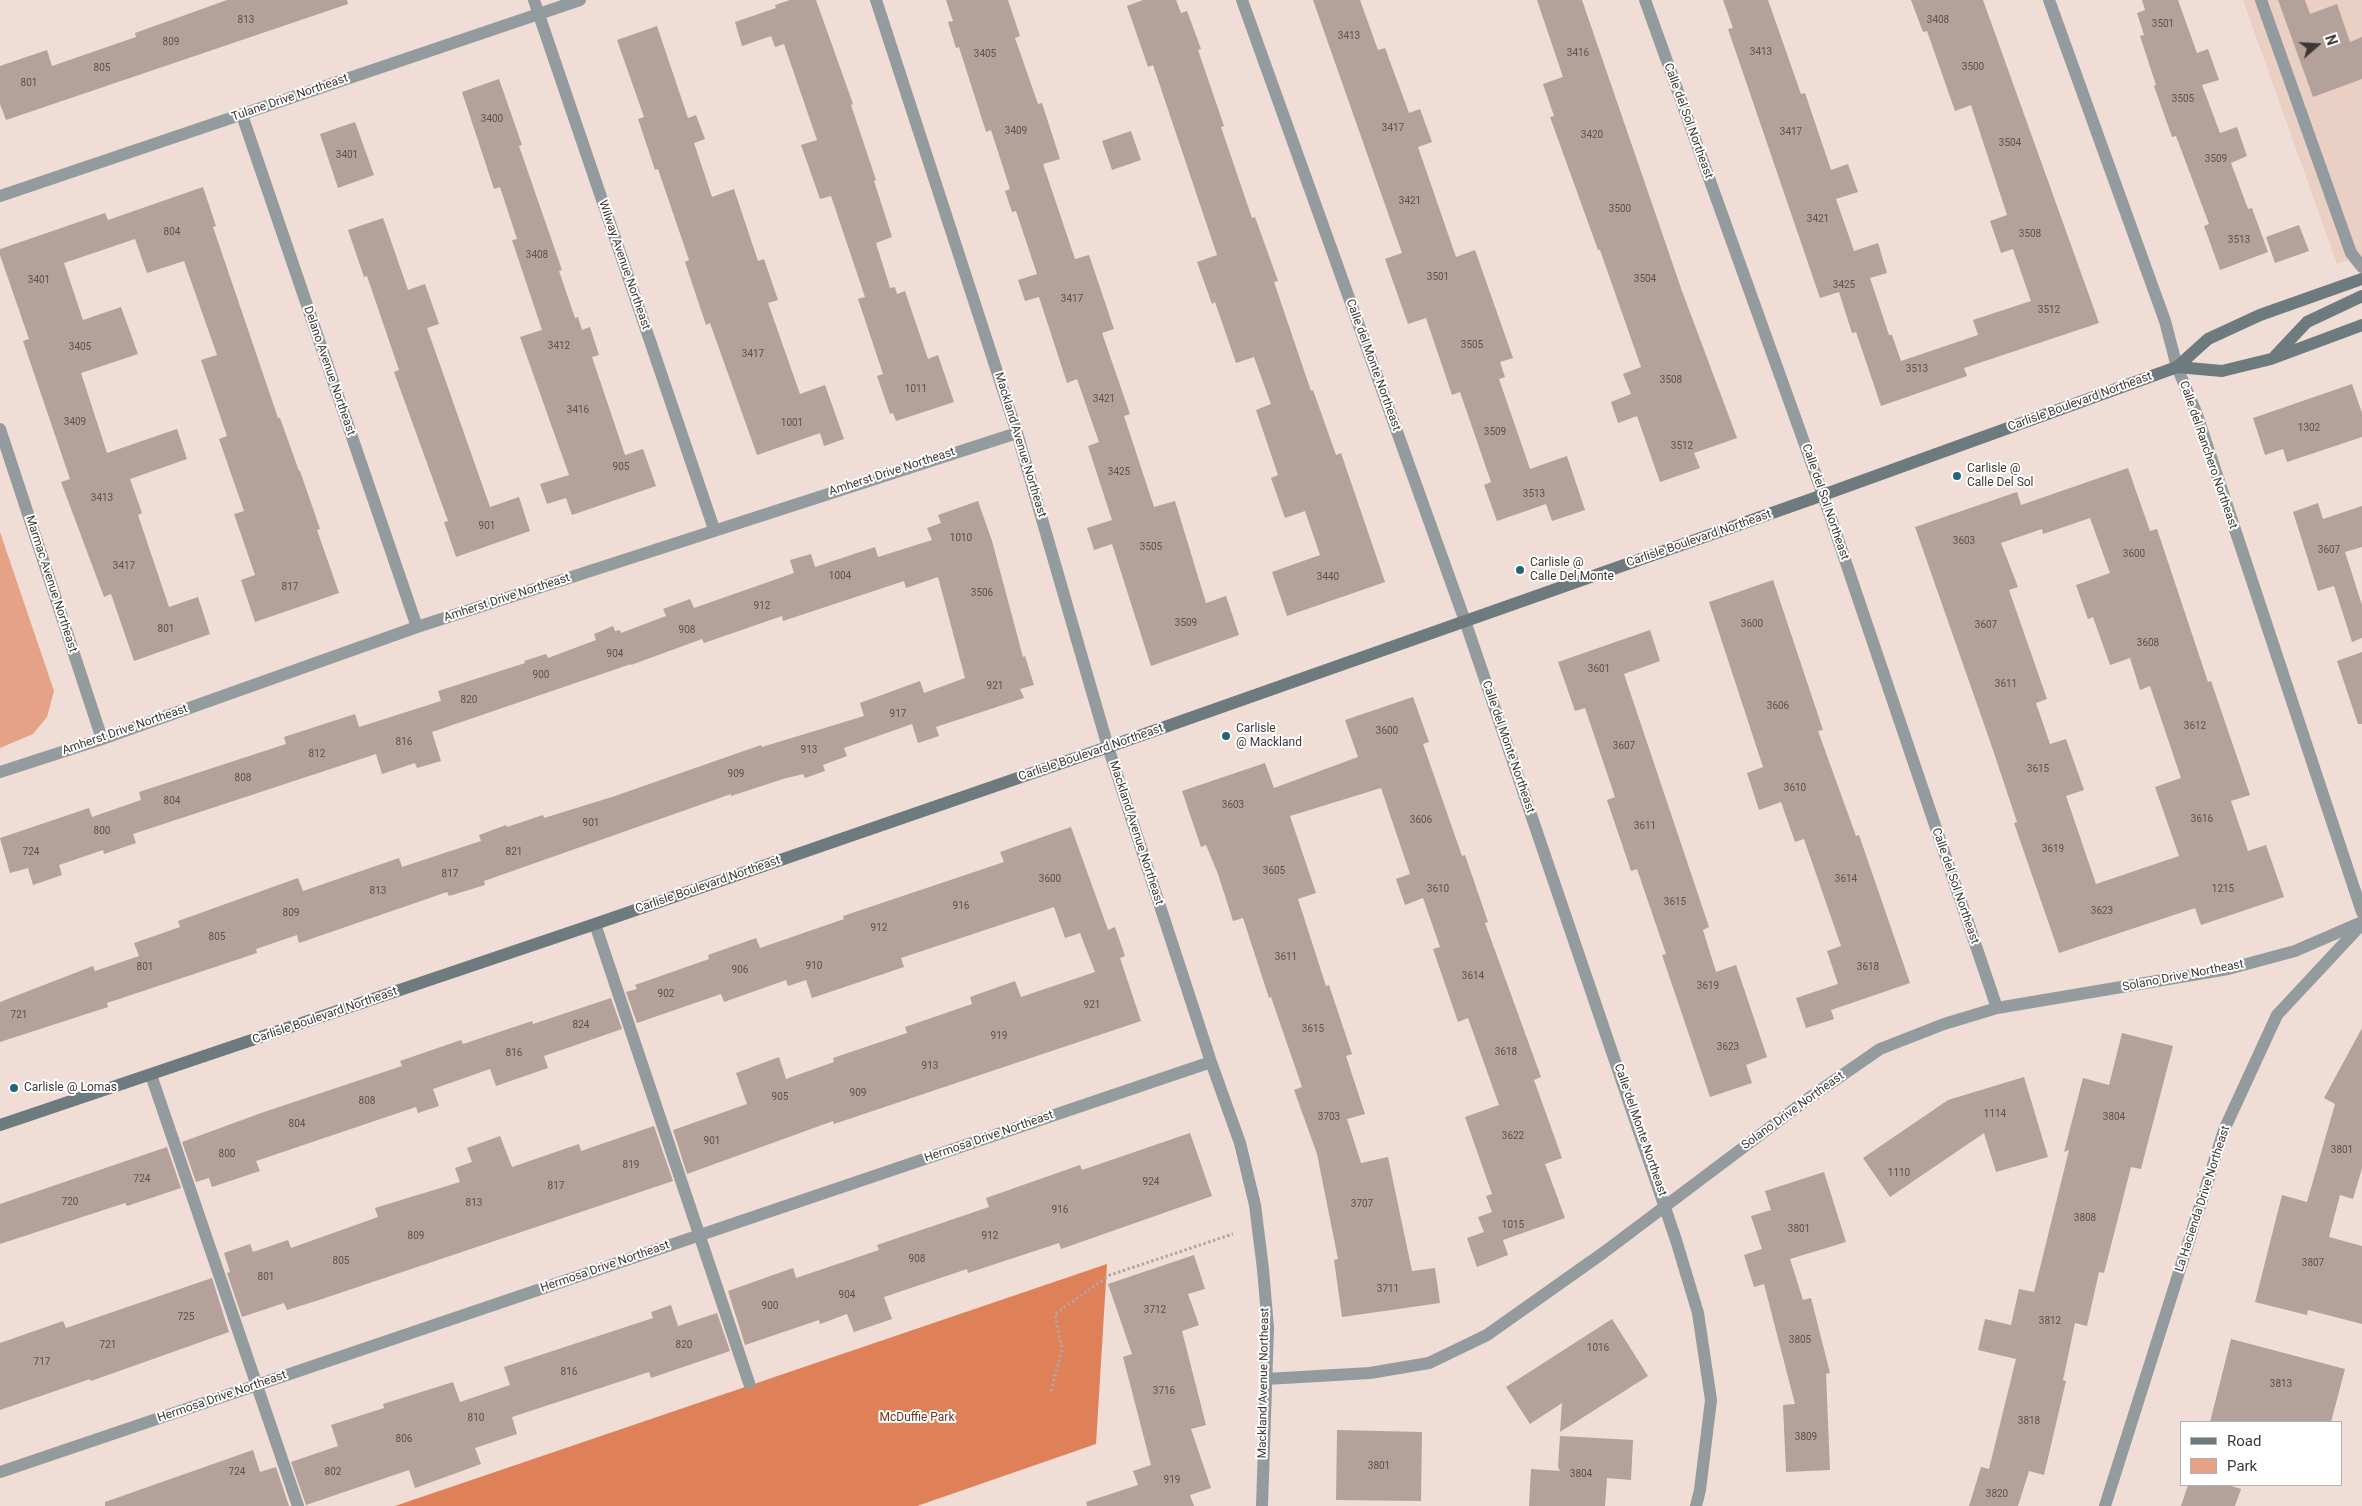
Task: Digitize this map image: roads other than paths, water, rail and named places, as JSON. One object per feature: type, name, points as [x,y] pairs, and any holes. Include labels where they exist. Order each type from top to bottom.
[{"type":"main road","name":"Carlisle Boulevard Northeast","points":[[0,1125],[595,924],[1108,747],[1823,495],[2177,367],[2208,339],[2260,315],[2362,279]]},
{"type":"main road","points":[[2271,359],[2307,322],[2362,296]]},
{"type":"main road","name":"Carlisle Boulevard Northeast","points":[[2177,367],[2222,371],[2271,359],[2362,325]]},
{"type":"street","name":"Wilway Avenue Northeast","points":[[534,0],[714,529]]},
{"type":"street","name":"Tulane Drive Northeast","points":[[0,196],[580,0]]},
{"type":"street","name":"Mackland Avenue Northeast","points":[[876,0],[1017,433],[1108,747],[1210,1062],[1240,1143],[1255,1204],[1268,1328],[1262,1506]]},
{"type":"street","name":"Calle del Monte Northeast","points":[[1242,0],[1464,620],[1666,1204],[1698,1313],[1711,1400],[1700,1490],[1696,1506]]},
{"type":"street","name":"Calle del Sol Northeast","points":[[1645,0],[1823,495],[1996,1008]]},
{"type":"street","name":"Calle del Ranchero Northeast","points":[[2049,0],[2165,321],[2177,367],[2196,412],[2362,912]]},
{"type":"street","points":[[2260,0],[2350,253],[2362,267]]},
{"type":"street","name":"Delano Avenue Northeast","points":[[242,114],[417,627]]},
{"type":"street","name":"Marmac Avenue Northeast","points":[[0,429],[102,739]]},
{"type":"street","name":"Amherst Drive Northeast","points":[[0,772],[102,739],[417,627],[714,529],[1017,433]]},
{"type":"street","name":"Solano Drive Northeast","points":[[1266,1379],[1370,1373],[1429,1363],[1487,1335],[1603,1253],[1666,1204],[1880,1049],[1944,1024],[1996,1008],[2228,969],[2295,951],[2362,923]]},
{"type":"street","name":"La Hacienda Drive Northeast","points":[[2105,1506],[2224,1130],[2277,1015],[2362,923]]},
{"type":"street","points":[[595,924],[749,1383]]},
{"type":"street","name":"Hermosa Drive Northeast","points":[[0,1472],[1210,1062]]},
{"type":"street","points":[[151,1075],[298,1506]]},
{"type":"place","name":"Carlisle @ Calle Del Sol","points":[[1957,476]]},
{"type":"place","name":"Carlisle @ Calle Del Monte","points":[[1520,570]]},
{"type":"place","name":"Carlisle @ Mackland","points":[[1226,736]]},
{"type":"place","name":"Carlisle @ Lomas","points":[[14,1088]]},
{"type":"park label","name":"McDuffie Park","points":[[917,1418]]}]
